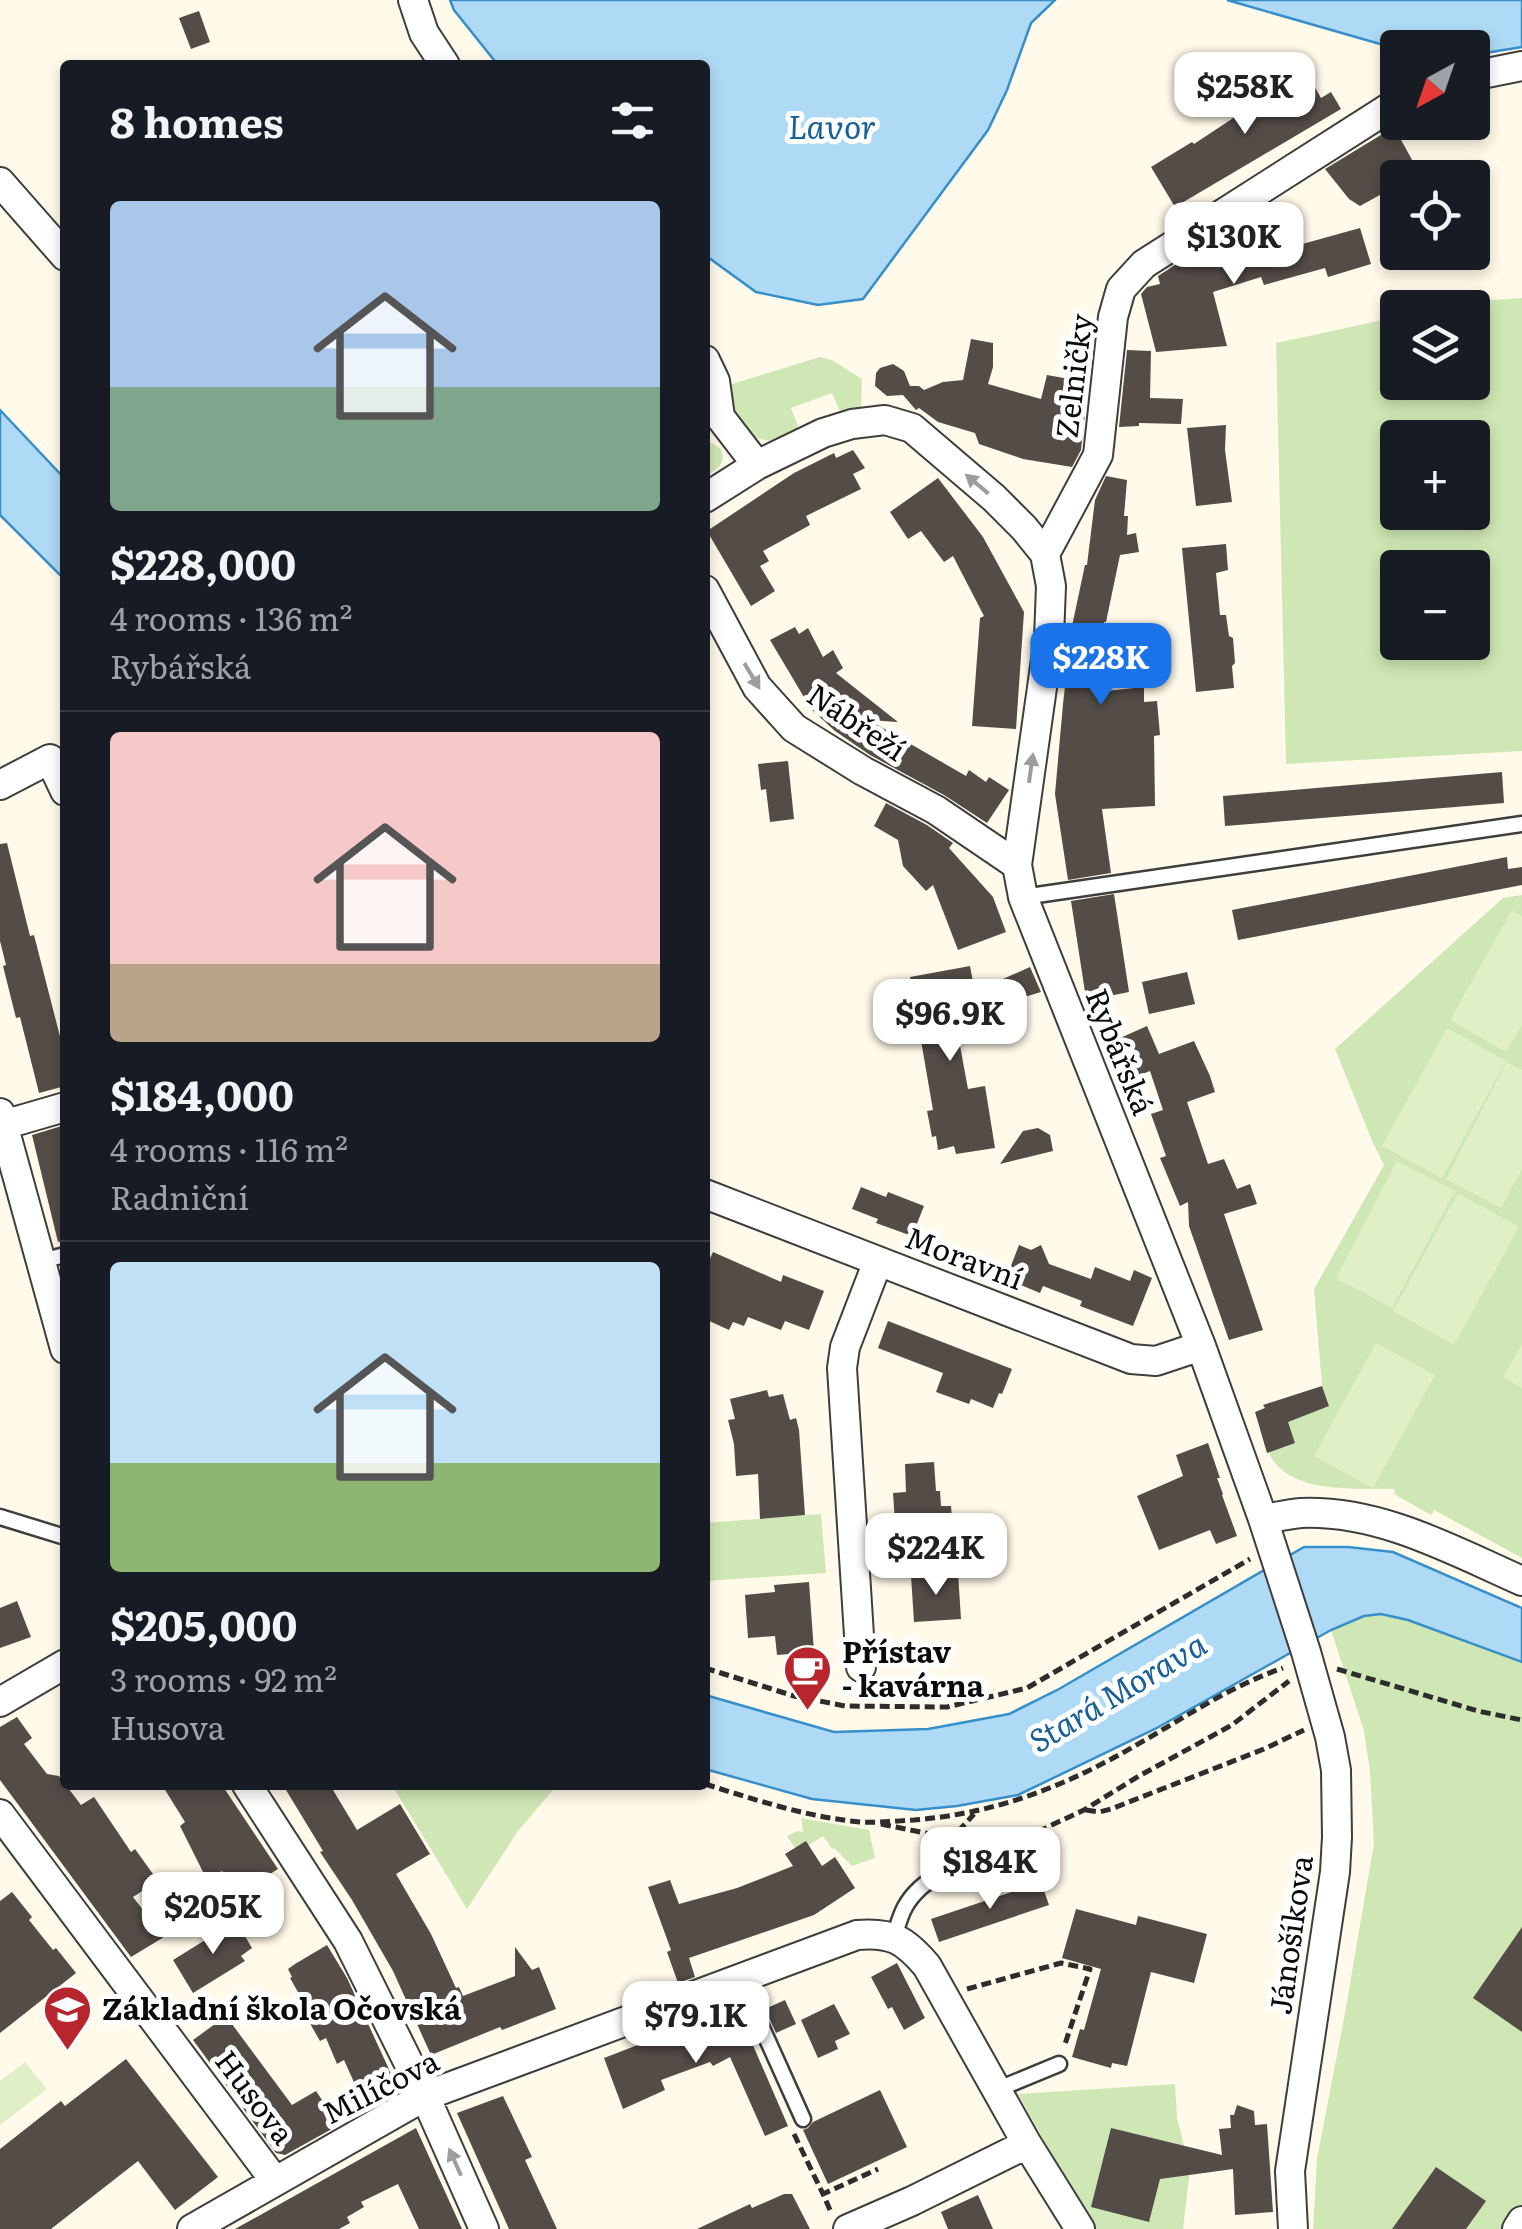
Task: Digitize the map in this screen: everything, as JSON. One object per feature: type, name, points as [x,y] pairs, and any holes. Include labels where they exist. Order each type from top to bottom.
[{"type":"street","points":[[412,0],[424,33],[442,60]]},
{"type":"street","points":[[1490,72],[1522,66]]},
{"type":"street","name":"Zelničky","points":[[1045,554],[1098,455],[1113,318],[1121,290],[1130,277],[1144,264],[1380,113]]},
{"type":"street","points":[[0,182],[60,250]]},
{"type":"street","points":[[710,371],[714,380],[712,419],[756,465]]},
{"type":"street","points":[[710,495],[756,465],[823,432],[885,420],[912,428],[994,498],[1045,554]]},
{"type":"street","name":"Rybářská","points":[[1045,554],[1051,586],[1050,638],[1017,865],[1023,897],[1201,1346],[1274,1551]]},
{"type":"street","name":"Nábřeží","points":[[710,599],[757,687],[794,728],[862,771],[936,810],[1017,865]]},
{"type":"street","points":[[0,785],[50,759],[60,780]]},
{"type":"street","points":[[60,1108],[2,1119],[53,1258],[60,1312]]},
{"type":"street","name":"Moravní","points":[[710,1196],[1131,1359],[1156,1361],[1201,1346]]},
{"type":"street","points":[[862,1667],[842,1368],[845,1346],[878,1261]]},
{"type":"street","points":[[1263,1519],[1298,1513],[1322,1514],[1406,1530],[1522,1582]]},
{"type":"street","name":"Jánošíkova","points":[[1274,1551],[1336,1770],[1335,1872],[1290,2171],[1293,2229]]},
{"type":"street","points":[[0,1702],[60,1667]]},
{"type":"street","points":[[250,1790],[348,1941],[425,2096],[484,2229]]},
{"type":"street","name":"Husova","points":[[0,1814],[275,2182]]},
{"type":"street","name":"Milíčova","points":[[192,2229],[425,2096],[858,1935],[894,1938]]},
{"type":"street","points":[[894,1938],[911,1947],[928,1966],[1027,2144],[1080,2229]]},
{"type":"street","points":[[841,2224],[912,2201],[1027,2144]]},
{"type":"street","points":[[1517,2229],[1522,2222]]},
{"type":"lane","points":[[1023,897],[1522,824]]},
{"type":"lane","points":[[0,1517],[60,1535]]},
{"type":"lane","points":[[894,1938],[904,1906],[920,1889],[938,1876],[1007,1846]]},
{"type":"lane","points":[[740,1979],[797,2124]]},
{"type":"lane","points":[[996,2090],[1059,2064]]},
{"type":"path","points":[[710,1670],[794,1696],[845,1706],[948,1707],[1027,1688],[1274,1551]]},
{"type":"path","points":[[1007,1846],[1084,1810],[1232,1725],[1303,1664]]},
{"type":"path","points":[[874,1823],[976,1812],[1040,1794],[1237,1687],[1282,1668]]},
{"type":"path","points":[[1332,1669],[1522,1720]]},
{"type":"path","points":[[1084,1810],[1099,1812],[1128,1802],[1264,1749],[1314,1722]]},
{"type":"path","points":[[710,1786],[802,1814],[951,1837],[978,1845],[989,1853]]},
{"type":"path","points":[[938,1876],[938,1853],[976,1812]]},
{"type":"path","points":[[964,1990],[1061,1963],[1090,1969],[1059,2064]]},
{"type":"path","points":[[797,2124],[823,2194],[841,2224]]},
{"type":"path","points":[[823,2194],[878,2170]]},
{"type":"green space","points":[[1522,298],[1522,751],[1286,764],[1276,343],[1380,321],[1380,400],[1490,400],[1490,300]]},
{"type":"green space","points":[[820,357],[862,379],[861,410],[841,414],[832,393],[791,408],[797,433],[769,441],[748,433],[735,413],[729,385]]},
{"type":"green space","points":[[710,443],[721,449],[723,459],[710,473]]},
{"type":"green space","points":[[1522,895],[1522,1558],[1434,1510],[1431,1515],[1394,1494],[1395,1489],[1326,1487],[1293,1477],[1270,1455],[1262,1432],[1329,1405],[1322,1386],[1314,1289],[1384,1165],[1335,1049],[1503,898]]},
{"type":"green space","points":[[1512,910],[1522,916],[1522,1025],[1506,1052],[1450,1020]]},
{"type":"green space","points":[[1447,1028],[1506,1061],[1442,1178],[1382,1146]]},
{"type":"green space","points":[[1507,1062],[1522,1070],[1522,1169],[1501,1208],[1446,1179]]},
{"type":"green space","points":[[1397,1161],[1455,1191],[1392,1308],[1336,1278]]},
{"type":"green space","points":[[1458,1193],[1519,1227],[1454,1345],[1393,1311]]},
{"type":"green space","points":[[1376,1343],[1435,1375],[1373,1488],[1314,1456]]},
{"type":"green space","points":[[1522,1344],[1522,1388],[1503,1377]]},
{"type":"green space","points":[[821,1514],[826,1573],[710,1581],[710,1523]]},
{"type":"green space","points":[[1381,1614],[1435,1629],[1522,1662],[1522,2229],[1313,2229],[1317,2159],[1374,1843],[1364,1731],[1331,1630],[1364,1616]]},
{"type":"green space","points":[[395,1790],[553,1790],[518,1831],[467,1909]]},
{"type":"green space","points":[[801,1818],[869,1830],[875,1858],[852,1866],[823,1836],[795,1848],[787,1836],[803,1832]]},
{"type":"green space","points":[[25,2062],[47,2089],[0,2125],[0,2081]]},
{"type":"green space","points":[[1175,2084],[1177,2118],[1190,2169],[1183,2229],[1094,2229],[1018,2094]]},
{"type":"water","name":"Lavor","points":[[450,0],[1055,0],[1031,23],[988,130],[863,299],[818,305],[756,292],[710,259],[710,60],[494,60]]},
{"type":"water","points":[[1227,0],[1522,0],[1522,47],[1490,52],[1490,30],[1380,30],[1380,44]]},
{"type":"water","points":[[0,410],[60,474],[60,575],[0,515]]},
{"type":"water","name":"Stará Morava","points":[[1304,1547],[1393,1552],[1522,1608],[1522,1662],[1408,1620],[1381,1614],[1364,1616],[1331,1630],[1155,1729],[1018,1795],[916,1810],[812,1799],[710,1770],[710,1696],[834,1732],[928,1729],[1009,1714]]},
{"type":"building","points":[[199,11],[210,42],[191,49],[179,18]]},
{"type":"building","points":[[1272,69],[1286,85],[1298,78],[1304,89],[1313,84],[1321,98],[1331,92],[1341,109],[1175,207],[1151,167],[1265,97],[1251,81]]},
{"type":"building","points":[[1380,136],[1380,140],[1401,140],[1412,160],[1380,160],[1380,195],[1360,206],[1349,199],[1325,169]]},
{"type":"building","points":[[1360,228],[1371,264],[1328,277],[1325,268],[1264,285],[1261,277],[1213,292],[1227,346],[1156,352],[1141,294],[1147,287],[1160,284],[1158,276],[1192,254],[1195,264],[1236,249],[1241,261]]},
{"type":"building","points":[[971,339],[993,343],[988,384],[1041,399],[1047,375],[1075,380],[1075,348],[1092,348],[1081,450],[1072,467],[1023,459],[979,444],[975,433],[938,422],[919,408],[916,410],[903,395],[887,396],[875,386],[880,368],[893,364],[904,371],[910,386],[924,390],[943,382],[963,380]]},
{"type":"building","points":[[1127,350],[1151,351],[1150,398],[1183,399],[1181,424],[1139,423],[1119,427]]},
{"type":"building","points":[[1226,425],[1232,502],[1196,506],[1187,428]]},
{"type":"building","points":[[853,450],[865,468],[853,474],[861,489],[806,516],[810,525],[763,551],[769,561],[760,566],[775,591],[751,606],[710,536],[710,529],[794,473],[834,453],[836,458]]},
{"type":"building","points":[[1106,476],[1127,480],[1127,535],[1136,533],[1139,552],[1120,555],[1104,622],[1096,692],[1144,687],[1144,702],[1157,701],[1160,735],[1154,736],[1155,806],[1102,809],[1111,873],[1068,880],[1055,794],[1063,704],[1072,626],[1087,565],[1095,500]]},
{"type":"building","points":[[938,478],[983,537],[1024,612],[1016,729],[972,726],[980,618],[984,616],[953,556],[944,562],[921,531],[908,539],[890,512]]},
{"type":"building","points":[[1226,544],[1228,570],[1216,573],[1220,615],[1226,615],[1229,636],[1233,638],[1234,688],[1196,692],[1182,548]]},
{"type":"building","points":[[795,627],[799,634],[808,628],[823,657],[833,650],[843,668],[836,673],[898,722],[869,720],[966,776],[969,770],[986,782],[989,777],[1009,790],[987,823],[870,755],[811,709],[770,640]]},
{"type":"building","points":[[788,761],[794,819],[770,822],[758,764]]},
{"type":"building","points":[[1502,772],[1504,803],[1225,826],[1223,796]]},
{"type":"building","points":[[886,803],[953,843],[949,848],[993,897],[1006,932],[958,950],[933,885],[926,891],[903,866],[898,840],[874,826]]},
{"type":"building","points":[[7,843],[60,1036],[60,1087],[39,1093],[3,966],[6,965],[0,941],[0,844]]},
{"type":"building","points":[[1507,857],[1508,869],[1522,867],[1522,885],[1238,940],[1232,910]]},
{"type":"building","points":[[1114,894],[1129,992],[1089,1000],[1071,901]]},
{"type":"building","points":[[970,966],[976,998],[952,1002],[968,1089],[985,1086],[995,1148],[956,1154],[954,1146],[938,1150],[936,1136],[932,1137],[927,1111],[933,1110],[910,977]]},
{"type":"building","points":[[1030,967],[1041,992],[1011,1001],[1003,979]]},
{"type":"building","points":[[1187,972],[1195,1004],[1149,1014],[1142,982]]},
{"type":"building","points":[[1147,1026],[1159,1054],[1194,1041],[1210,1076],[1215,1092],[1187,1102],[1208,1164],[1224,1159],[1237,1189],[1250,1184],[1257,1204],[1224,1214],[1263,1330],[1229,1340],[1189,1226],[1188,1202],[1180,1206],[1160,1158],[1166,1156],[1151,1114],[1163,1110],[1150,1071],[1127,1080],[1109,1043]]},
{"type":"building","points":[[60,1127],[60,1242],[58,1242],[32,1135]]},
{"type":"building","points":[[1038,1128],[1050,1135],[1053,1151],[1000,1164],[1023,1131]]},
{"type":"building","points":[[861,1187],[886,1197],[888,1192],[924,1206],[912,1236],[852,1209]]},
{"type":"building","points":[[1019,1245],[1031,1250],[1041,1245],[1049,1264],[1091,1279],[1095,1267],[1130,1281],[1134,1270],[1152,1278],[1133,1326],[1080,1306],[1082,1301],[1043,1286],[1040,1293],[1006,1279]]},
{"type":"building","points":[[713,1252],[781,1282],[783,1275],[824,1291],[809,1330],[785,1321],[781,1330],[748,1317],[744,1326],[733,1322],[729,1330],[710,1321]]},
{"type":"building","points":[[888,1321],[1012,1369],[993,1408],[936,1392],[943,1373],[878,1348]]},
{"type":"building","points":[[1322,1386],[1329,1406],[1288,1422],[1295,1443],[1267,1453],[1255,1412],[1265,1408],[1263,1405]]},
{"type":"building","points":[[767,1390],[769,1397],[783,1394],[790,1420],[796,1418],[805,1515],[760,1519],[758,1474],[736,1476],[728,1420],[735,1419],[730,1399]]},
{"type":"building","points":[[1208,1443],[1237,1536],[1216,1544],[1210,1530],[1159,1550],[1137,1496],[1183,1476],[1176,1455]]},
{"type":"building","points":[[934,1462],[941,1506],[951,1506],[953,1535],[910,1537],[909,1522],[895,1523],[893,1493],[906,1492],[905,1464]]},
{"type":"building","points":[[958,1573],[961,1619],[914,1622],[911,1576]]},
{"type":"building","points":[[809,1582],[814,1652],[777,1655],[775,1636],[748,1638],[745,1595],[775,1592],[774,1585]]},
{"type":"building","points":[[17,1601],[31,1637],[0,1648],[0,1608]]},
{"type":"building","points":[[17,1717],[32,1738],[24,1744],[47,1774],[59,1776],[60,1790],[70,1790],[81,1805],[94,1797],[131,1852],[135,1849],[158,1881],[133,1897],[164,1937],[131,1957],[0,1780],[0,1727]]},
{"type":"building","points":[[165,1790],[225,1790],[278,1869],[237,1894],[222,1871],[207,1880],[180,1826],[185,1822]]},
{"type":"building","points":[[286,1790],[333,1790],[357,1830],[400,1804],[430,1854],[396,1874],[431,1934],[456,1988],[463,1996],[515,1976],[515,1947],[532,1970],[539,1967],[556,2009],[431,2055],[393,1971],[320,1852],[323,1851]]},
{"type":"building","points":[[806,1841],[822,1866],[835,1857],[855,1888],[814,1915],[689,1958],[695,1977],[678,1983],[667,1952],[671,1950],[648,1887],[670,1880],[679,1904],[737,1888],[793,1866],[785,1854]]},
{"type":"building","points":[[1041,1882],[1049,1905],[939,1942],[931,1919]]},
{"type":"building","points":[[12,1892],[32,1917],[29,1920],[76,1973],[0,2033],[0,1901]]},
{"type":"building","points":[[1076,1909],[1136,1925],[1138,1916],[1207,1934],[1194,1983],[1151,1972],[1127,2066],[1112,2063],[1111,2068],[1072,2057],[1101,1969],[1062,1958]]},
{"type":"building","points":[[236,1921],[252,1948],[241,1956],[245,1961],[193,1993],[173,1960]]},
{"type":"building","points":[[1522,1927],[1522,2032],[1473,1998]]},
{"type":"building","points":[[327,1945],[347,1978],[399,2091],[366,2109],[344,2060],[337,2064],[326,2038],[320,2041],[308,2020],[312,2017],[290,1978],[288,1969]]},
{"type":"building","points":[[897,1963],[925,2018],[904,2030],[871,1977]]},
{"type":"building","points":[[785,2000],[796,2024],[776,2033],[765,2009]]},
{"type":"building","points":[[834,2004],[850,2034],[835,2041],[838,2049],[818,2058],[801,2020]]},
{"type":"building","points":[[226,2016],[292,2105],[316,2091],[339,2125],[285,2155],[276,2153],[193,2040]]},
{"type":"building","points":[[746,2017],[756,2041],[752,2043],[788,2126],[765,2136],[730,2057],[713,2066],[710,2062],[661,2080],[665,2090],[623,2109],[604,2058],[705,2019],[710,2029]]},
{"type":"building","points":[[126,2059],[218,2177],[175,2210],[138,2161],[51,2229],[0,2229],[0,2149],[61,2101],[65,2106]]},
{"type":"building","points":[[880,2090],[907,2147],[828,2184],[803,2130]]},
{"type":"building","points":[[503,2096],[532,2157],[525,2160],[557,2229],[509,2229],[457,2113]]},
{"type":"building","points":[[1237,2105],[1254,2111],[1255,2125],[1267,2124],[1273,2212],[1235,2215],[1233,2169],[1160,2179],[1149,2222],[1091,2207],[1111,2128],[1222,2155],[1219,2129],[1231,2128],[1230,2115],[1234,2115]]},
{"type":"building","points":[[416,2128],[462,2229],[419,2229],[398,2184],[361,2202],[364,2207],[347,2217],[350,2223],[339,2229],[235,2229]]},
{"type":"building","points":[[1436,2167],[1486,2201],[1466,2229],[1392,2229]]},
{"type":"building","points":[[792,2194],[810,2229],[697,2229],[750,2204],[752,2208]]},
{"type":"building","points":[[978,2195],[993,2229],[948,2229],[941,2212]]},
{"type":"place","name":"Přístav - kavárna","points":[[807,1712]]},
{"type":"place","name":"Základní škola Očovská","points":[[67,2052]]}]
